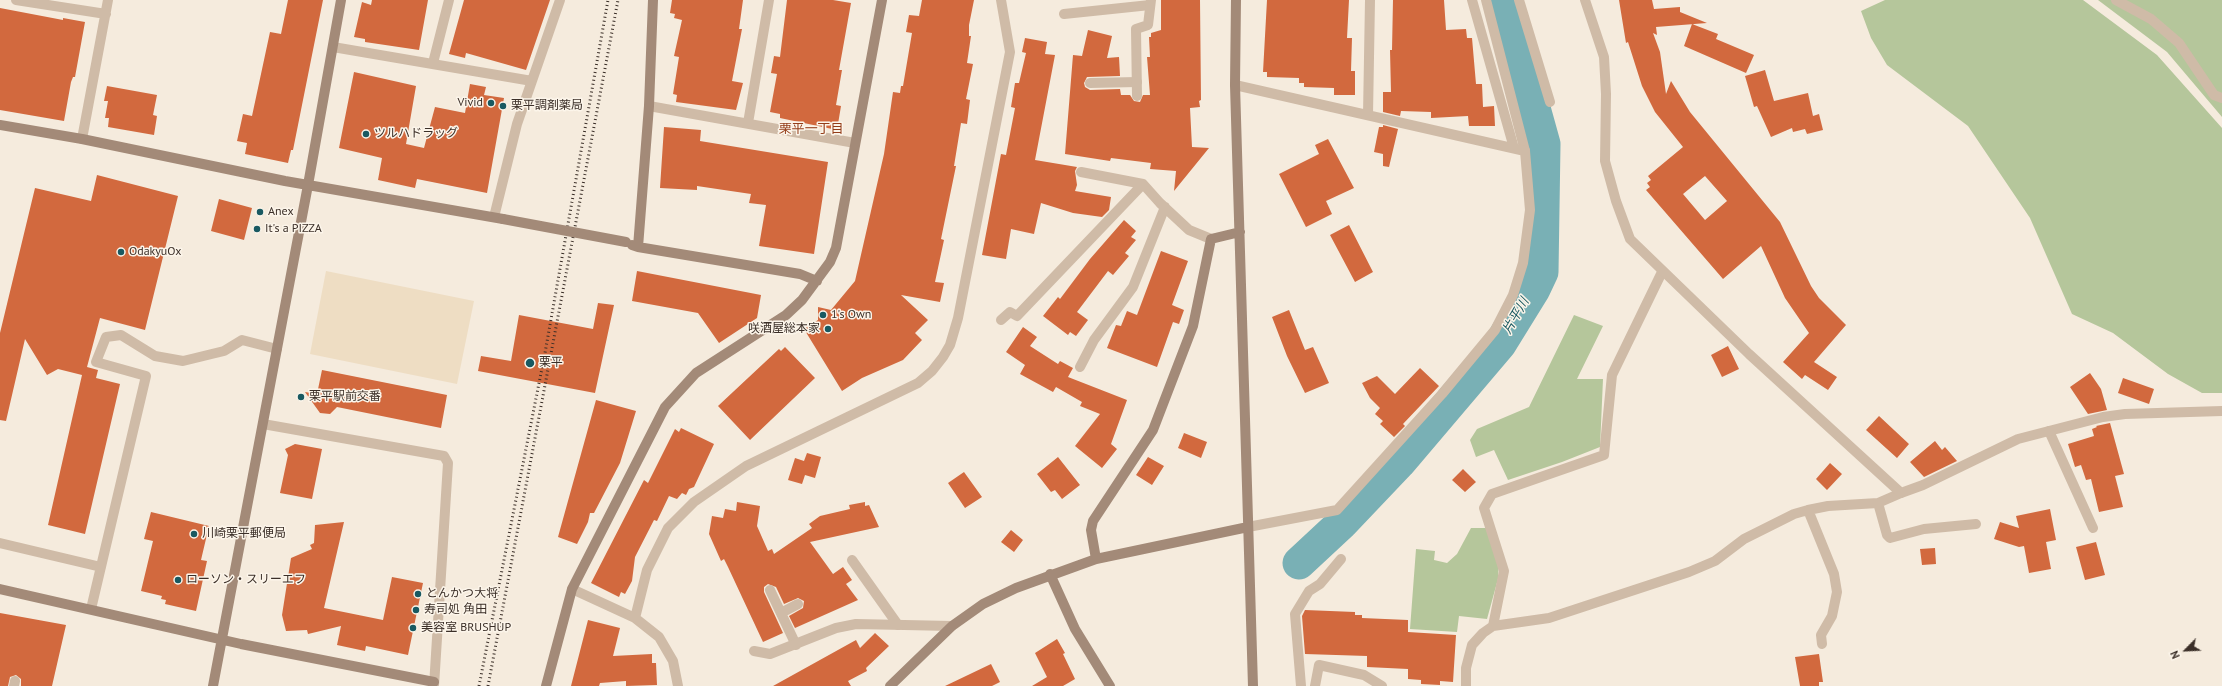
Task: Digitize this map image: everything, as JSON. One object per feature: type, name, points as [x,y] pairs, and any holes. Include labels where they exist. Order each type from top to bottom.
[{"type":"street","points":[[16,0],[106,14]]},
{"type":"street","points":[[82,139],[108,0]]},
{"type":"street","points":[[213,686],[308,185],[341,0]]},
{"type":"street","points":[[433,63],[449,0]]},
{"type":"street","points":[[498,218],[517,124],[560,0]]},
{"type":"street","points":[[638,248],[649,106],[653,0]]},
{"type":"street","points":[[748,123],[769,0]]},
{"type":"street","points":[[546,686],[572,588],[665,407],[696,372],[786,315],[802,300],[830,262],[836,248],[882,0]]},
{"type":"street","points":[[635,618],[647,570],[668,528],[694,502],[746,466],[918,383],[932,371],[943,357],[950,345],[958,318],[1010,52],[1000,0]]},
{"type":"street","points":[[1236,0],[1235,85],[1253,686]]},
{"type":"street","points":[[1368,115],[1370,0]]},
{"type":"street","points":[[1472,0],[1514,148]]},
{"type":"street","points":[[890,686],[952,626],[983,604],[1050,574],[1096,559],[1337,510],[1442,394],[1495,330],[1513,294],[1523,263],[1530,210],[1525,151],[1486,0]]},
{"type":"street","points":[[1519,0],[1550,102]]},
{"type":"street","points":[[1585,0],[1604,57],[1606,94],[1605,161],[1616,201],[1630,239],[1662,272],[1901,493]]},
{"type":"street","points":[[2116,0],[2151,19],[2179,43],[2214,95],[2222,98]]},
{"type":"street","points":[[1064,14],[1151,3],[1148,25],[1136,29],[1137,96]]},
{"type":"street","points":[[333,47],[532,81]]},
{"type":"street","points":[[1090,83],[1137,82]]},
{"type":"street","points":[[1235,85],[1525,151]]},
{"type":"street","points":[[649,106],[855,143]]},
{"type":"street","points":[[0,125],[82,139],[308,185],[626,242],[638,248],[800,274],[817,281]]},
{"type":"street","points":[[1081,172],[1143,184],[1189,230],[1211,239],[1240,232]]},
{"type":"street","points":[[1002,320],[1010,312],[1017,316],[1143,184]]},
{"type":"street","points":[[1080,367],[1094,340],[1133,287],[1165,207]]},
{"type":"street","points":[[1096,559],[1091,530],[1093,521],[1153,430],[1193,326],[1211,239]]},
{"type":"street","points":[[1494,626],[1504,570],[1484,508],[1492,494],[1604,455],[1612,375],[1662,272]]},
{"type":"street","points":[[91,609],[146,376],[96,362],[106,337],[120,335],[155,356],[183,360],[224,351],[242,340],[277,349]]},
{"type":"street","points":[[1466,686],[1466,668],[1472,645],[1483,633],[1494,626],[1549,618],[1689,572],[1715,561],[1744,539],[1794,514],[1828,506],[1878,503],[1924,485],[2018,439],[2103,417],[2124,414],[2222,411]]},
{"type":"street","points":[[0,589],[222,640],[434,684],[448,463],[444,456],[263,424]]},
{"type":"street","points":[[2049,432],[2093,528]]},
{"type":"street","points":[[1878,503],[1887,535],[1890,538],[1924,529],[1976,524]]},
{"type":"street","points":[[1808,510],[1834,574],[1837,592],[1832,616],[1821,635],[1822,644]]},
{"type":"street","points":[[0,543],[101,567]]},
{"type":"street","points":[[1301,686],[1295,614],[1309,591],[1320,584],[1341,559]]},
{"type":"street","points":[[852,560],[898,625]]},
{"type":"street","points":[[1050,574],[1075,629],[1110,686]]},
{"type":"street","points":[[572,588],[635,618],[659,637],[673,660],[678,686]]},
{"type":"street","points":[[770,590],[796,645]]},
{"type":"street","points":[[781,613],[798,604]]},
{"type":"street","points":[[754,650],[770,654],[836,628],[856,624],[952,626]]},
{"type":"street","points":[[1315,686],[1319,665],[1364,675],[1382,686]]},
{"type":"green space","points":[[1885,0],[2083,0],[2157,55],[2222,128],[2222,393],[2202,393],[2168,374],[2113,333],[2072,314],[2030,218],[1968,126],[1887,65],[1871,38],[1861,11]]},
{"type":"green space","points":[[2098,0],[2222,0],[2222,117],[2167,52]]},
{"type":"green space","points":[[1574,315],[1603,326],[1577,379],[1603,379],[1600,447],[1562,462],[1508,480],[1494,450],[1476,457],[1470,440],[1477,429],[1529,407]]},
{"type":"green space","points":[[1471,528],[1487,528],[1499,561],[1498,579],[1487,619],[1459,616],[1457,632],[1410,629],[1416,549],[1435,551],[1434,560],[1447,563],[1457,554]]},
{"type":"shaded area","points":[[326,271],[474,301],[457,384],[310,354]]},
{"type":"building","points":[[288,0],[323,0],[293,150],[291,150],[288,163],[245,154],[247,143],[237,141],[243,114],[252,116],[270,32],[281,34]]},
{"type":"building","points":[[372,0],[428,0],[419,50],[365,42],[365,39],[354,37],[362,2],[371,5]]},
{"type":"building","points":[[464,0],[550,0],[526,70],[466,53],[465,58],[449,54]]},
{"type":"building","points":[[672,0],[743,0],[739,29],[742,29],[732,81],[743,83],[736,110],[676,102],[677,95],[673,94],[679,57],[674,56],[682,20],[674,18],[675,14],[670,13]]},
{"type":"building","points":[[787,0],[833,0],[851,3],[839,70],[842,70],[836,105],[841,106],[837,130],[780,118],[780,114],[770,112],[777,74],[771,73],[774,56],[780,57]]},
{"type":"building","points":[[922,0],[974,0],[969,25],[969,36],[971,36],[967,63],[973,64],[966,99],[970,100],[967,124],[961,123],[954,166],[956,166],[941,239],[944,240],[935,282],[944,283],[940,302],[901,295],[928,320],[915,333],[922,340],[903,360],[862,378],[842,391],[804,329],[818,320],[818,307],[831,310],[855,281],[884,154],[893,92],[900,93],[901,86],[903,86],[912,33],[906,32],[909,15],[919,16]]},
{"type":"building","points":[[1161,0],[1200,0],[1201,100],[1199,101],[1200,107],[1190,108],[1192,147],[1209,148],[1174,191],[1176,171],[1150,169],[1151,163],[1111,158],[1110,161],[1065,154],[1073,55],[1082,56],[1088,30],[1112,36],[1107,58],[1119,57],[1120,76],[1087,77],[1084,83],[1085,87],[1090,90],[1120,89],[1121,95],[1130,95],[1134,101],[1140,102],[1143,95],[1150,95],[1147,57],[1150,57],[1149,37],[1151,37],[1151,33],[1161,30]]},
{"type":"building","points":[[1267,0],[1349,0],[1347,38],[1352,38],[1351,71],[1355,71],[1355,95],[1334,95],[1334,88],[1304,87],[1304,83],[1299,83],[1299,78],[1267,77],[1267,72],[1263,72]]},
{"type":"building","points":[[1393,0],[1444,0],[1446,30],[1466,29],[1467,38],[1472,38],[1476,84],[1482,84],[1483,107],[1494,106],[1495,126],[1469,126],[1468,116],[1431,118],[1431,112],[1401,111],[1400,116],[1383,112],[1383,92],[1391,92],[1390,50],[1392,50]]},
{"type":"building","points":[[1619,0],[1652,0],[1654,9],[1680,7],[1680,12],[1707,23],[1656,27],[1657,35],[1653,33],[1660,52],[1666,94],[1671,81],[1690,112],[1780,222],[1811,286],[1819,298],[1846,325],[1814,362],[1837,377],[1828,390],[1805,375],[1802,379],[1783,362],[1809,333],[1785,298],[1761,246],[1723,279],[1646,190],[1650,187],[1647,183],[1651,180],[1648,176],[1683,147],[1655,112],[1642,86],[1628,42],[1626,43]],"holes":[[[1705,176],[1727,201],[1705,220],[1683,194]]]},
{"type":"building","points":[[0,8],[63,20],[63,18],[85,22],[75,77],[73,77],[71,82],[64,121],[0,110]]},
{"type":"building","points":[[1692,24],[1718,34],[1716,39],[1754,55],[1746,73],[1684,46]]},
{"type":"building","points":[[1025,38],[1047,42],[1045,54],[1055,55],[1035,160],[1077,167],[1075,171],[1077,185],[1075,191],[1111,197],[1109,210],[1102,217],[1073,213],[1041,203],[1034,234],[1011,229],[1006,259],[982,255],[1001,154],[1006,155],[1015,108],[1011,107],[1015,83],[1019,83],[1026,53],[1022,52]]},
{"type":"building","points":[[1765,70],[1774,101],[1808,93],[1813,116],[1819,114],[1823,130],[1807,134],[1805,129],[1793,132],[1792,128],[1771,137],[1757,106],[1754,107],[1745,76]]},
{"type":"building","points":[[354,72],[416,86],[406,144],[424,148],[435,107],[465,113],[470,84],[486,87],[484,95],[504,98],[487,193],[417,179],[415,188],[378,180],[382,158],[339,148]]},
{"type":"building","points":[[107,86],[157,95],[153,115],[157,116],[154,135],[108,127],[109,118],[105,118],[108,101],[104,101]]},
{"type":"building","points":[[1383,125],[1398,129],[1389,167],[1383,166],[1383,154],[1374,152],[1379,127],[1383,127]]},
{"type":"building","points":[[664,127],[701,130],[700,141],[828,162],[814,254],[759,246],[766,205],[749,203],[751,194],[697,186],[697,190],[660,188]]},
{"type":"building","points":[[1328,139],[1354,188],[1326,201],[1332,214],[1306,227],[1279,174],[1319,154],[1315,145]]},
{"type":"building","points":[[97,175],[178,196],[145,330],[100,318],[87,367],[98,370],[96,378],[120,384],[85,534],[48,525],[82,375],[58,369],[47,375],[25,339],[6,421],[0,420],[0,333],[35,188],[91,201]]},
{"type":"building","points":[[219,199],[252,208],[244,240],[211,231]]},
{"type":"building","points":[[1124,220],[1136,231],[1131,237],[1136,240],[1125,253],[1129,256],[1113,275],[1108,271],[1077,312],[1088,320],[1076,336],[1070,332],[1068,335],[1043,316],[1058,297],[1060,299],[1090,259]]},
{"type":"building","points":[[1349,225],[1373,272],[1355,282],[1330,235]]},
{"type":"building","points":[[1161,251],[1188,261],[1172,305],[1184,310],[1179,324],[1173,322],[1157,367],[1107,348],[1116,325],[1121,326],[1127,311],[1137,315]]},
{"type":"building","points":[[637,271],[761,295],[757,318],[719,343],[698,313],[632,301]]},
{"type":"building","points":[[598,303],[614,305],[595,393],[478,371],[481,356],[511,361],[519,315],[593,329]]},
{"type":"building","points":[[1289,310],[1305,350],[1313,347],[1329,383],[1305,393],[1287,356],[1272,317]]},
{"type":"building","points":[[1023,327],[1037,337],[1030,346],[1058,364],[1060,361],[1073,368],[1068,377],[1127,400],[1111,444],[1117,449],[1102,468],[1075,446],[1100,414],[1080,406],[1082,402],[1056,387],[1053,392],[1020,374],[1025,365],[1006,352]]},
{"type":"building","points":[[1728,346],[1739,369],[1722,377],[1711,355]]},
{"type":"building","points":[[785,347],[815,378],[750,440],[718,406],[779,349],[781,351]]},
{"type":"building","points":[[1420,368],[1439,386],[1403,424],[1405,426],[1394,437],[1380,424],[1383,421],[1375,414],[1380,408],[1370,398],[1362,383],[1377,376],[1395,394]]},
{"type":"building","points":[[322,370],[447,395],[441,428],[337,407],[330,414],[320,413],[305,392],[317,394]]},
{"type":"building","points":[[2090,373],[2101,389],[2107,410],[2088,414],[2070,387]]},
{"type":"building","points":[[2123,378],[2154,389],[2149,404],[2118,393]]},
{"type":"building","points":[[596,400],[636,411],[620,463],[594,513],[590,513],[588,522],[577,544],[558,537]]},
{"type":"building","points":[[1879,416],[1909,444],[1897,458],[1866,430]]},
{"type":"building","points":[[2110,423],[2124,474],[2115,476],[2123,507],[2099,512],[2091,479],[2086,480],[2081,465],[2075,467],[2068,444],[2094,436],[2092,429],[2097,427],[2096,426]]},
{"type":"building","points":[[681,428],[714,444],[694,487],[689,489],[686,495],[682,493],[677,499],[669,496],[657,521],[654,520],[635,557],[632,581],[625,594],[621,592],[619,597],[591,583],[644,480],[648,483],[675,429],[679,432]]},
{"type":"building","points":[[1184,433],[1207,442],[1201,458],[1178,448]]},
{"type":"building","points":[[1935,441],[1942,450],[1945,447],[1957,461],[1924,477],[1910,462]]},
{"type":"building","points":[[295,444],[322,449],[312,499],[280,493],[288,455],[285,449]]},
{"type":"building","points":[[807,453],[821,457],[815,478],[805,475],[802,484],[788,480],[795,458],[804,461]]},
{"type":"building","points":[[1058,457],[1080,485],[1062,499],[1055,490],[1051,492],[1037,474]]},
{"type":"building","points":[[1148,457],[1164,466],[1152,485],[1136,475]]},
{"type":"building","points":[[1830,463],[1842,474],[1827,490],[1816,479]]},
{"type":"building","points":[[1463,469],[1476,482],[1465,492],[1452,480]]},
{"type":"building","points":[[964,472],[982,497],[965,508],[948,483]]},
{"type":"building","points":[[737,502],[760,506],[757,526],[768,551],[772,549],[774,554],[812,528],[809,524],[820,516],[850,509],[849,505],[865,502],[865,506],[869,505],[879,527],[810,542],[833,574],[843,567],[852,580],[846,584],[858,600],[795,628],[789,616],[803,608],[804,601],[798,598],[784,604],[776,587],[768,584],[764,587],[764,592],[783,633],[763,642],[724,559],[721,561],[709,534],[712,516],[723,518],[725,509],[736,511]]},
{"type":"building","points":[[2050,509],[2056,540],[2046,542],[2051,569],[2029,573],[2024,546],[2019,547],[1994,539],[2000,522],[2019,528],[2016,516]]},
{"type":"building","points":[[151,512],[209,526],[201,560],[207,561],[196,611],[165,604],[166,600],[161,599],[162,596],[141,591],[153,541],[144,539]]},
{"type":"building","points":[[344,522],[324,608],[383,620],[392,577],[423,583],[408,655],[366,646],[365,651],[337,645],[341,626],[308,634],[307,630],[286,631],[282,615],[291,558],[312,549],[310,545],[314,543],[315,525]]},
{"type":"building","points":[[1011,530],[1023,540],[1014,552],[1001,542]]},
{"type":"building","points":[[2096,542],[2105,575],[2085,580],[2076,547]]},
{"type":"building","points":[[1935,548],[1936,564],[1922,565],[1920,549]]},
{"type":"building","points":[[1305,610],[1355,612],[1355,615],[1362,615],[1362,618],[1408,620],[1408,632],[1456,635],[1453,682],[1440,681],[1440,685],[1421,684],[1421,680],[1408,679],[1408,669],[1367,667],[1367,656],[1305,654],[1302,616]]},
{"type":"building","points":[[0,613],[66,625],[52,686],[21,686],[21,679],[16,675],[10,677],[8,686],[0,686]]},
{"type":"building","points":[[588,620],[620,628],[613,656],[652,654],[652,663],[656,663],[657,685],[626,686],[626,681],[600,683],[599,686],[571,686]]},
{"type":"building","points":[[875,633],[889,646],[866,668],[867,671],[848,681],[851,686],[773,686],[856,640],[860,648]]},
{"type":"building","points":[[1057,639],[1065,653],[1063,654],[1075,679],[1063,686],[1032,686],[1047,677],[1035,653]]},
{"type":"building","points":[[1819,654],[1823,682],[1819,682],[1819,686],[1800,686],[1795,657]]},
{"type":"building","points":[[991,664],[1000,682],[992,686],[945,686]]},
{"type":"waterway","name":"片平川","points":[[1299,563],[1342,523],[1399,463],[1500,344],[1534,289],[1542,272],[1544,144],[1504,0]]},
{"type":"railway","points":[[479,686],[545,353],[608,0]]},
{"type":"railway","points":[[488,686],[618,0]]},
{"type":"place","name":"Vivid","points":[[491,103]]},
{"type":"place","name":"栗平調剤薬局","points":[[503,106]]},
{"type":"place","name":"ツルハドラッグ","points":[[366,134]]},
{"type":"place","name":"Anex","points":[[260,212]]},
{"type":"place","name":"It's a PIZZA","points":[[257,229]]},
{"type":"place","name":"OdakyuOx","points":[[121,252]]},
{"type":"place","name":"1's Own","points":[[823,315]]},
{"type":"place","name":"咲酒屋総本家","points":[[828,329]]},
{"type":"place","name":"栗平","points":[[530,363]]},
{"type":"place","name":"栗平駅前交番","points":[[301,397]]},
{"type":"place","name":"川崎栗平郵便局","points":[[194,534]]},
{"type":"place","name":"ローソン・スリーエフ","points":[[178,580]]},
{"type":"place","name":"とんかつ大将","points":[[418,594]]},
{"type":"place","name":"寿司処 角田","points":[[416,610]]},
{"type":"place","name":"美容室 BRUSHUP","points":[[413,628]]},
{"type":"district","name":"栗平一丁目","points":[[811,129]]}]
